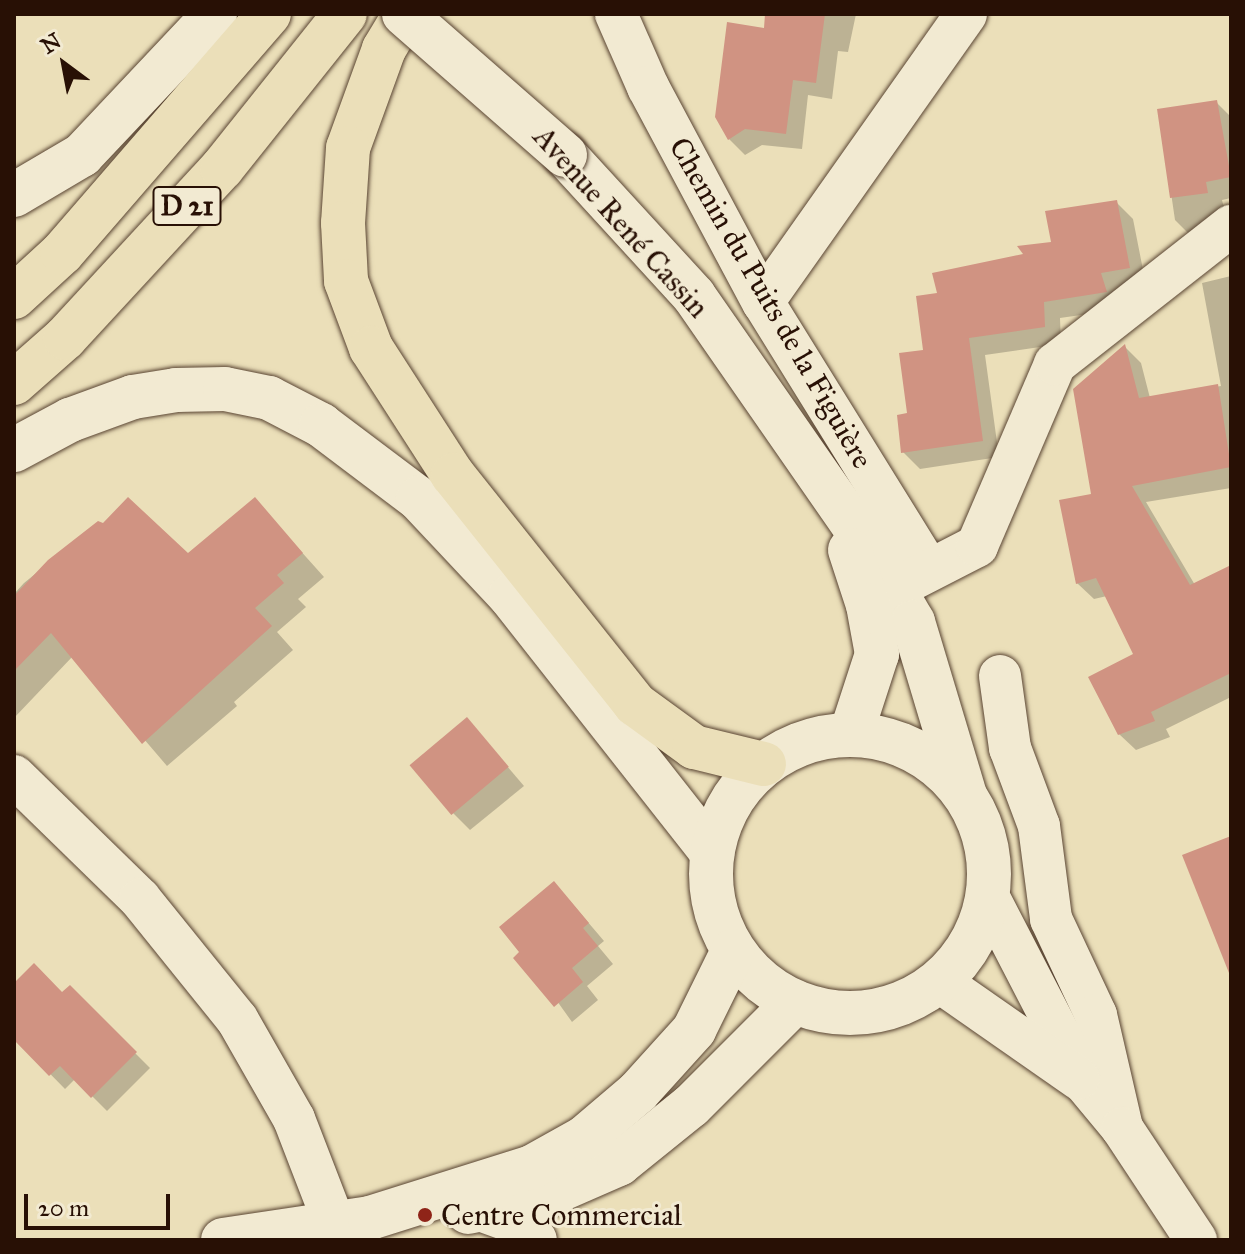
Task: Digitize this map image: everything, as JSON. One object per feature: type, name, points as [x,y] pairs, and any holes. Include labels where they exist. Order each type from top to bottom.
[{"type":"highway","name":"D 21","points":[[14,297],[62,253],[269,14]]},
{"type":"highway","name":"D 21","points":[[14,383],[65,338],[222,168],[345,14]]},
{"type":"highway","points":[[404,14],[384,49],[348,148],[343,223],[346,281],[371,348],[453,475],[635,704],[694,747],[764,764]]},
{"type":"street","points":[[14,195],[82,155],[215,14]]},
{"type":"street","name":"Avenue René Cassin","points":[[404,14],[565,155],[694,296],[832,499],[897,588],[913,622],[964,792]]},
{"type":"street","points":[[763,302],[966,14]]},
{"type":"street","name":"Chemin du Puits de la Figuière","points":[[622,20],[763,302],[897,588]]},
{"type":"street","points":[[897,588],[977,546],[1055,364],[1231,226]]},
{"type":"street","points":[[14,450],[70,420],[133,397],[176,390],[225,389],[269,398],[321,425],[418,498],[510,596],[712,853]]},
{"type":"street","name":"Avenue René Cassin","points":[[851,734],[897,588]]},
{"type":"street","points":[[1000,676],[1010,748],[1039,826],[1051,919],[1096,1015],[1122,1128]]},
{"type":"street","points":[[851,734],[894,741],[933,761],[964,792],[982,825],[990,861],[989,898],[968,948],[940,982],[905,1002],[867,1013],[831,1012],[795,1002],[760,981],[733,951],[718,920],[711,887],[712,853],[734,799],[764,764],[805,742],[851,734]]},
{"type":"street","points":[[14,776],[140,899],[237,1019],[353,1221]]},
{"type":"street","points":[[989,898],[1084,1082],[1122,1128],[1196,1240]]},
{"type":"street","points":[[353,1221],[532,1167],[584,1138],[638,1092],[694,1030],[733,951]]},
{"type":"street","points":[[940,982],[1084,1082]]},
{"type":"street","points":[[223,1240],[353,1221],[480,1210],[543,1197],[619,1164],[691,1106],[795,1002]]},
{"type":"street","points":[[480,1210],[524,1226],[536,1240]]},
{"type":"building","points":[[765,14],[825,14],[816,83],[793,80],[786,134],[745,129],[728,140],[715,117],[727,22],[764,28]]},
{"type":"building","points":[[1217,100],[1231,177],[1206,182],[1208,193],[1170,198],[1157,109]]},
{"type":"building","points":[[1117,200],[1130,268],[1101,273],[1107,292],[1044,302],[1045,327],[969,338],[983,441],[901,453],[897,415],[907,413],[899,353],[923,350],[916,296],[937,293],[932,273],[1023,254],[1017,246],[1051,242],[1045,211]]},
{"type":"building","points":[[1125,344],[1139,398],[1218,384],[1231,467],[1132,486],[1190,585],[1231,565],[1231,673],[1151,712],[1155,721],[1118,735],[1088,677],[1133,654],[1096,578],[1076,584],[1059,500],[1091,494],[1073,389]]},
{"type":"building","points":[[128,497],[188,553],[255,497],[303,553],[277,575],[284,583],[255,608],[272,626],[142,744],[51,633],[14,671],[14,596],[48,560],[98,521],[103,523]]},
{"type":"building","points":[[467,717],[509,767],[451,815],[410,765]]},
{"type":"building","points":[[1231,836],[1231,973],[1229,973],[1182,855]]},
{"type":"building","points":[[554,881],[589,923],[583,928],[598,946],[572,968],[583,982],[554,1007],[513,958],[519,952],[499,927]]},
{"type":"building","points":[[34,963],[62,992],[70,985],[137,1052],[91,1098],[60,1066],[49,1076],[14,1040],[14,983]]},
{"type":"place","name":"Centre Commercial","points":[[425,1215]]}]
